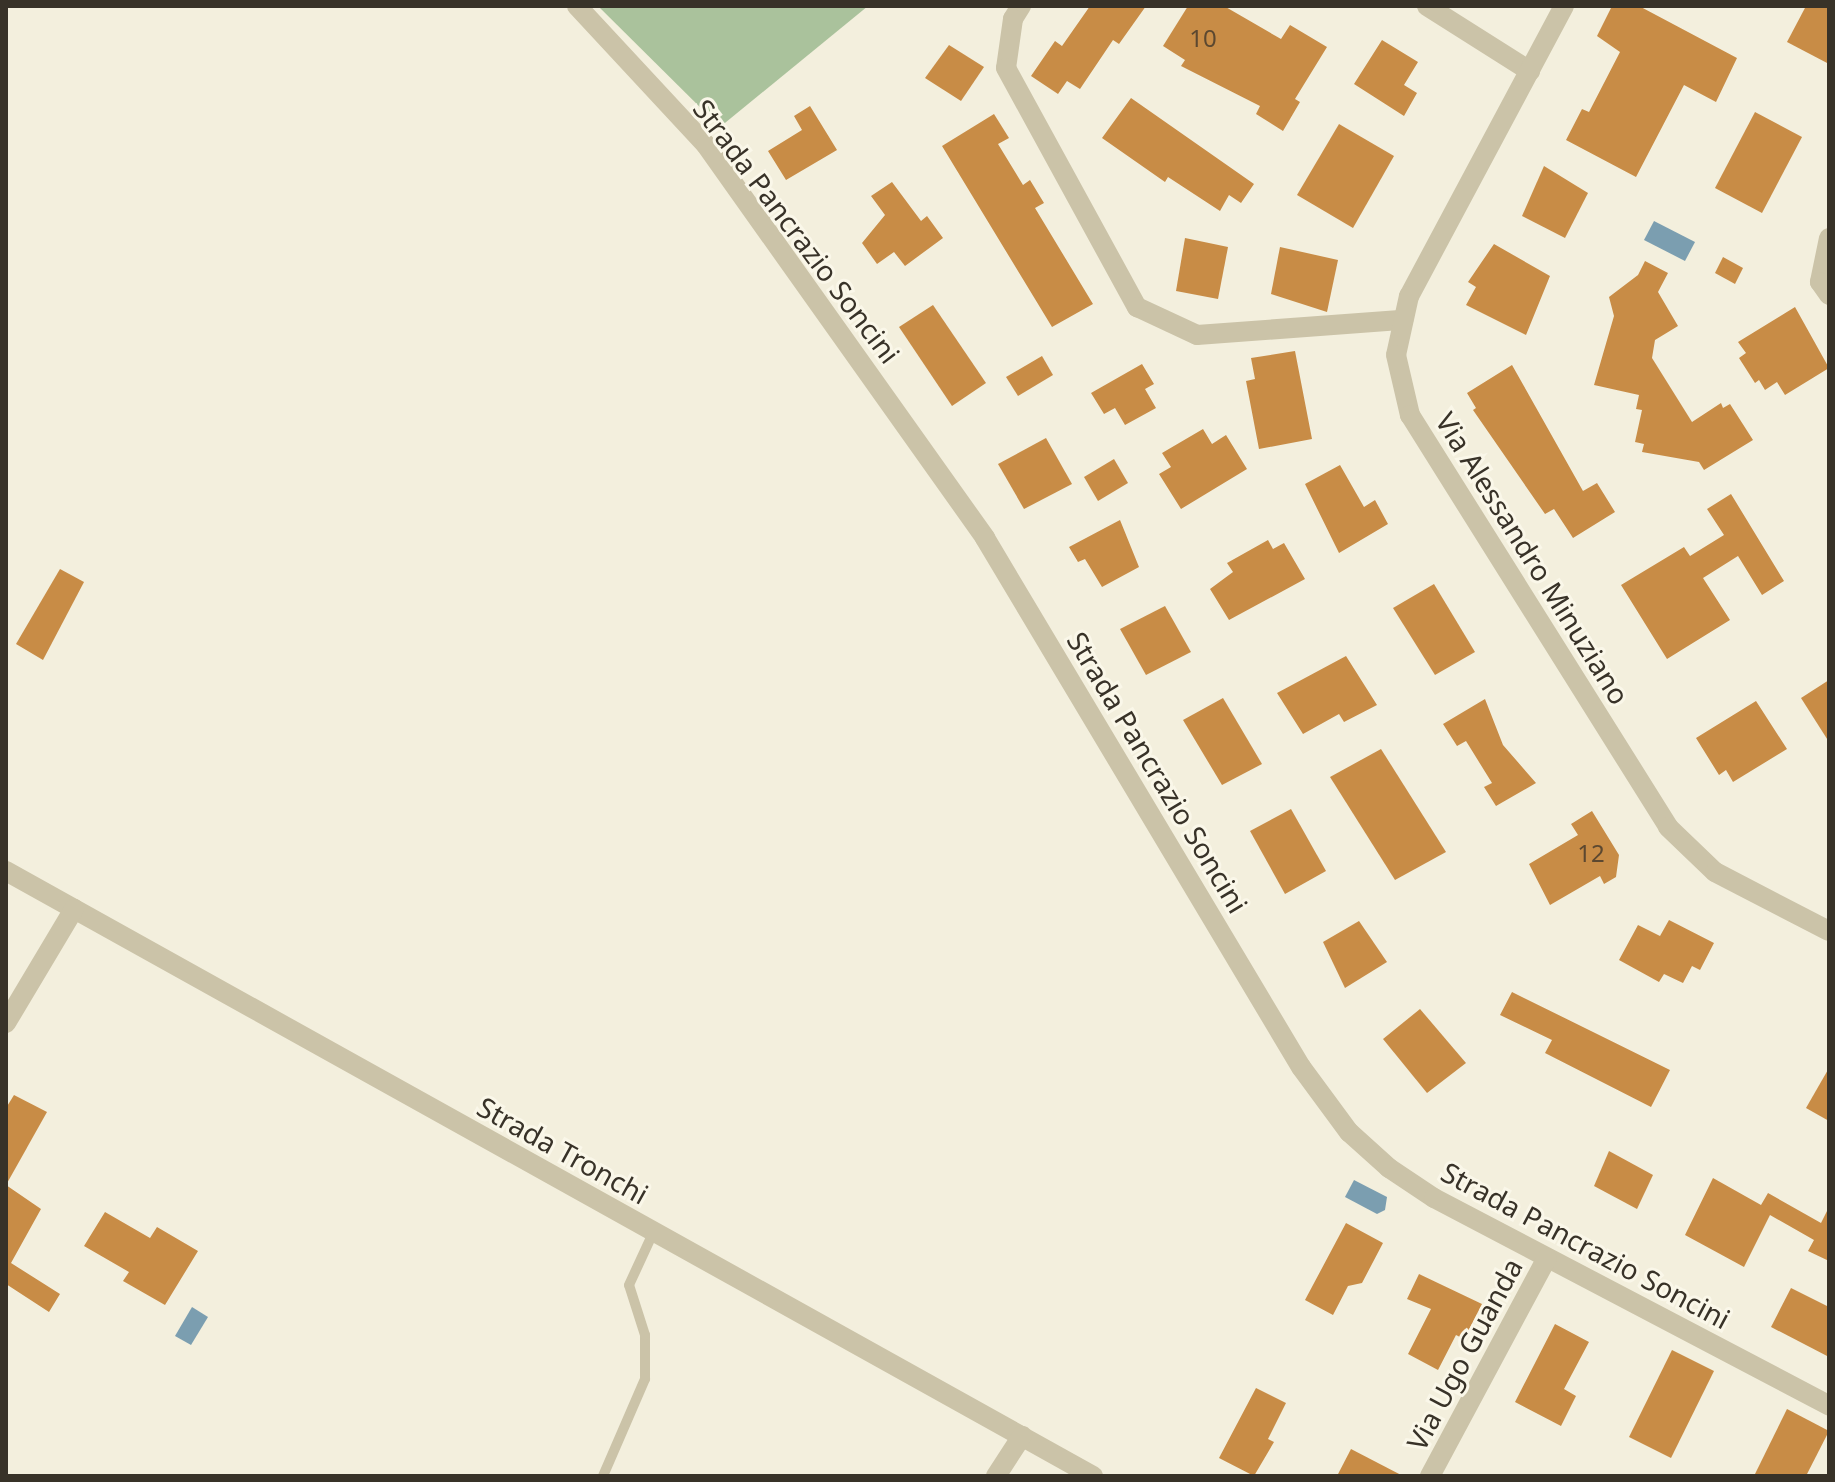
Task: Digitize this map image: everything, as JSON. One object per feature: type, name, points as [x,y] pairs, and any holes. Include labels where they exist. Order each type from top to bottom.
[{"type":"street","name":"Strada Pancrazio Soncini","points":[[577,6],[706,145],[985,538],[1330,1111],[1368,1151],[1411,1184],[1829,1405]]},
{"type":"street","points":[[1021,6],[1013,19],[1006,68],[1137,307],[1197,335],[1403,320]]},
{"type":"street","points":[[1427,6],[1530,71]]},
{"type":"street","name":"Via Alessandro Minuziano","points":[[1564,6],[1409,296],[1396,355],[1410,415],[1668,827],[1715,872],[1829,931]]},
{"type":"street","points":[[1829,238],[1820,282],[1829,295]]},
{"type":"street","name":"Strada Tronchi","points":[[6,871],[1093,1476]]},
{"type":"street","points":[[6,1023],[74,909]]},
{"type":"street","name":"Via Ugo Guanda","points":[[1430,1476],[1547,1258]]},
{"type":"street","points":[[996,1476],[1022,1436]]},
{"type":"lane","points":[[603,1476],[645,1379],[645,1335],[629,1285],[653,1233]]},
{"type":"green space","points":[[598,6],[868,6],[720,127]]},
{"type":"water","points":[[1654,221],[1695,242],[1685,261],[1644,240]]},
{"type":"water","points":[[1354,1180],[1387,1197],[1385,1210],[1377,1214],[1345,1197]]},
{"type":"water","points":[[192,1307],[208,1317],[191,1345],[175,1336]]},
{"type":"building","points":[[1090,6],[1146,6],[1119,44],[1113,40],[1080,89],[1067,81],[1058,94],[1031,76],[1055,41],[1062,46]]},
{"type":"building","points":[[1188,6],[1224,6],[1281,39],[1290,25],[1327,47],[1295,99],[1300,102],[1283,131],[1256,114],[1260,106],[1181,66],[1185,60],[1163,46]]},
{"type":"building","points":[[1612,6],[1639,6],[1737,58],[1716,102],[1684,85],[1636,177],[1566,140],[1582,109],[1589,112],[1620,52],[1597,36]]},
{"type":"building","points":[[1806,6],[1829,6],[1829,64],[1787,42]]},
{"type":"building","points":[[1382,40],[1418,62],[1404,85],[1417,93],[1404,116],[1354,84]]},
{"type":"building","points":[[949,45],[984,67],[961,101],[925,78]]},
{"type":"building","points":[[1131,98],[1254,184],[1241,203],[1229,195],[1220,211],[1168,177],[1165,182],[1102,138]]},
{"type":"building","points":[[810,106],[837,150],[786,180],[768,151],[802,130],[794,116]]},
{"type":"building","points":[[1755,112],[1802,137],[1762,213],[1715,188]]},
{"type":"building","points":[[994,114],[1009,138],[998,144],[1023,185],[1030,180],[1044,203],[1035,208],[1093,304],[1052,327],[942,146]]},
{"type":"building","points":[[1339,124],[1394,156],[1353,228],[1297,195]]},
{"type":"building","points":[[1544,166],[1588,193],[1565,238],[1522,216]]},
{"type":"building","points":[[892,182],[921,221],[927,216],[943,238],[905,266],[894,252],[877,264],[862,243],[885,215],[871,196]]},
{"type":"building","points":[[1185,238],[1228,247],[1218,299],[1176,291]]},
{"type":"building","points":[[1494,244],[1550,276],[1526,335],[1466,305],[1476,287],[1468,282]]},
{"type":"building","points":[[1280,247],[1338,260],[1327,312],[1271,294]]},
{"type":"building","points":[[1723,257],[1743,268],[1735,284],[1715,273]]},
{"type":"building","points":[[1645,261],[1668,273],[1658,292],[1678,326],[1655,340],[1652,358],[1692,422],[1721,403],[1723,408],[1730,404],[1753,440],[1704,470],[1699,462],[1642,452],[1644,444],[1635,442],[1642,410],[1636,409],[1639,395],[1594,385],[1614,316],[1609,297],[1638,275]]},
{"type":"building","points":[[933,305],[986,383],[952,406],[899,327]]},
{"type":"building","points":[[1795,307],[1829,368],[1785,395],[1777,382],[1765,390],[1759,380],[1755,383],[1739,358],[1746,353],[1738,342]]},
{"type":"building","points":[[1295,351],[1312,439],[1259,449],[1246,381],[1255,379],[1251,358]]},
{"type":"building","points":[[1042,356],[1053,375],[1018,396],[1006,377]]},
{"type":"building","points":[[1142,364],[1154,384],[1145,389],[1156,408],[1125,425],[1115,408],[1104,414],[1091,393]]},
{"type":"building","points":[[1512,365],[1583,491],[1597,483],[1615,512],[1573,538],[1554,509],[1545,514],[1473,410],[1476,408],[1467,393]]},
{"type":"building","points":[[1203,429],[1212,444],[1226,435],[1247,469],[1181,509],[1159,474],[1171,467],[1162,453]]},
{"type":"building","points":[[1046,438],[1072,484],[1024,509],[998,464]]},
{"type":"building","points":[[1114,459],[1128,483],[1098,501],[1084,477]]},
{"type":"building","points":[[1340,465],[1364,507],[1375,500],[1388,524],[1339,553],[1305,484]]},
{"type":"building","points":[[1731,494],[1784,581],[1762,595],[1738,556],[1703,578],[1730,620],[1667,659],[1621,585],[1684,547],[1690,556],[1724,535],[1707,509]]},
{"type":"building","points":[[1120,520],[1139,567],[1102,587],[1085,559],[1078,562],[1069,547]]},
{"type":"building","points":[[1268,540],[1273,549],[1284,543],[1305,579],[1229,620],[1210,589],[1233,572],[1227,563]]},
{"type":"building","points":[[60,569],[84,582],[43,660],[16,644]]},
{"type":"building","points":[[1434,584],[1475,652],[1435,675],[1393,608]]},
{"type":"building","points":[[1165,606],[1191,652],[1146,675],[1120,629]]},
{"type":"building","points":[[1346,656],[1377,705],[1344,722],[1339,714],[1303,734],[1277,693]]},
{"type":"building","points":[[1829,680],[1829,742],[1801,698]]},
{"type":"building","points":[[1223,698],[1262,764],[1222,785],[1183,720]]},
{"type":"building","points":[[1485,699],[1503,745],[1536,783],[1496,806],[1484,787],[1492,783],[1466,741],[1457,746],[1443,724]]},
{"type":"building","points":[[1756,701],[1787,749],[1733,782],[1726,770],[1719,775],[1696,738]]},
{"type":"building","points":[[1381,749],[1446,852],[1395,880],[1330,777]]},
{"type":"building","points":[[1291,809],[1326,871],[1285,894],[1250,831]]},
{"type":"building","points":[[1592,811],[1619,855],[1616,877],[1604,884],[1600,876],[1550,905],[1529,864],[1578,835],[1571,824]]},
{"type":"building","points":[[1669,920],[1714,943],[1700,970],[1692,966],[1683,983],[1664,974],[1659,982],[1619,960],[1638,925],[1660,936]]},
{"type":"building","points":[[1359,921],[1387,962],[1345,988],[1323,942]]},
{"type":"building","points":[[1512,992],[1670,1070],[1651,1107],[1545,1053],[1552,1040],[1500,1015]]},
{"type":"building","points":[[1420,1009],[1466,1063],[1427,1093],[1383,1039]]},
{"type":"building","points":[[1829,1068],[1829,1121],[1806,1108]]},
{"type":"building","points":[[14,1095],[47,1112],[6,1185],[6,1108]]},
{"type":"building","points":[[1609,1151],[1653,1175],[1637,1209],[1594,1186]]},
{"type":"building","points":[[1713,1178],[1761,1205],[1768,1193],[1821,1223],[1829,1207],[1829,1261],[1808,1251],[1814,1240],[1770,1215],[1744,1267],[1685,1235]]},
{"type":"building","points":[[6,1185],[41,1209],[11,1263],[60,1294],[49,1312],[6,1284]]},
{"type":"building","points":[[105,1212],[150,1238],[157,1227],[198,1251],[165,1305],[123,1281],[129,1272],[84,1246]]},
{"type":"building","points":[[1346,1223],[1383,1243],[1362,1283],[1348,1286],[1333,1315],[1305,1300]]},
{"type":"building","points":[[1419,1274],[1482,1304],[1464,1339],[1456,1335],[1438,1370],[1408,1354],[1431,1309],[1407,1299]]},
{"type":"building","points":[[1791,1288],[1829,1307],[1829,1357],[1771,1327]]},
{"type":"building","points":[[1555,1324],[1589,1342],[1564,1389],[1576,1396],[1561,1426],[1515,1402]]},
{"type":"building","points":[[1672,1350],[1714,1371],[1671,1458],[1629,1437]]},
{"type":"building","points":[[1256,1388],[1286,1403],[1268,1439],[1274,1442],[1254,1476],[1219,1458]]},
{"type":"building","points":[[1787,1409],[1829,1431],[1806,1476],[1754,1476]]},
{"type":"building","points":[[1351,1449],[1403,1476],[1337,1476]]}]
